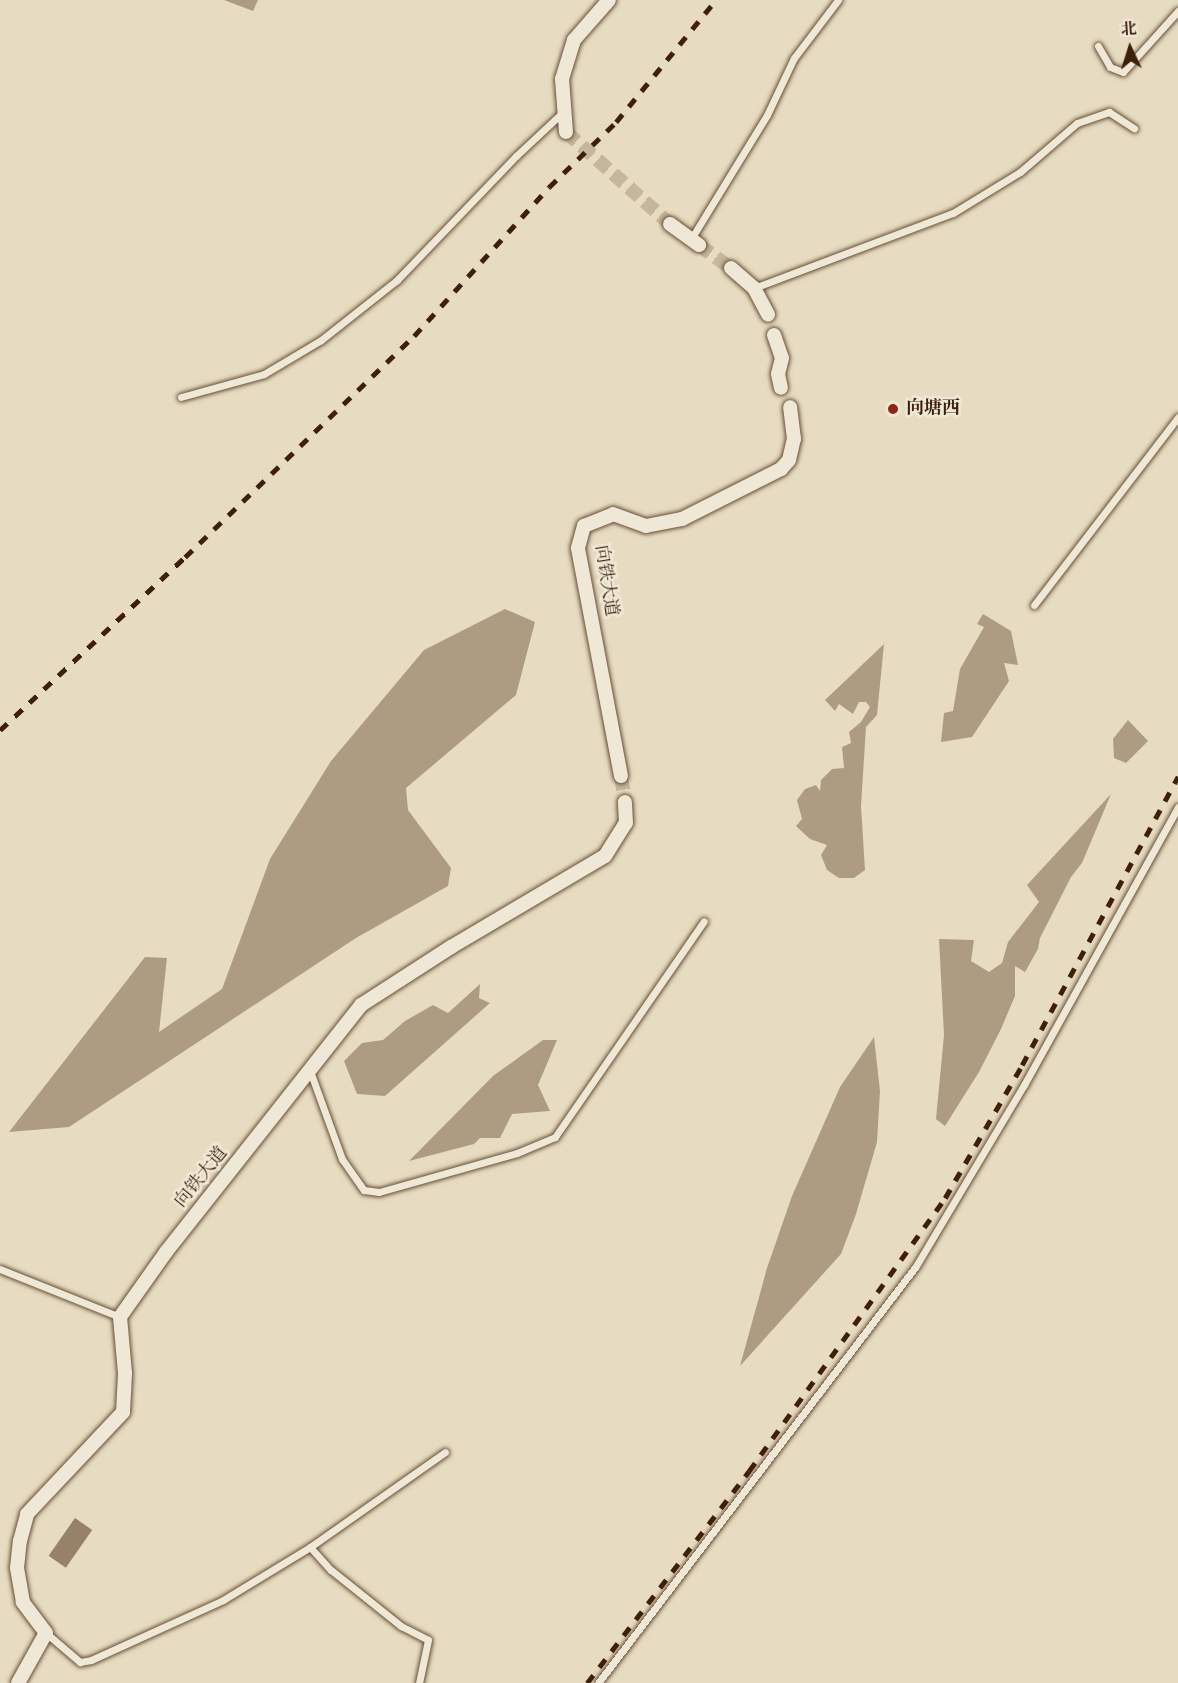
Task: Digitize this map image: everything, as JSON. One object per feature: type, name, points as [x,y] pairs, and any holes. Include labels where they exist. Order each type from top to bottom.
[{"type":"street","points":[[566,132],[562,79],[574,40],[609,0]]},
{"type":"street","points":[[670,224],[695,242]]},
{"type":"street","points":[[731,268],[754,288],[768,315]]},
{"type":"street","points":[[774,334],[782,358],[778,374],[781,388]]},
{"type":"street","name":"向铁大道","points":[[621,776],[578,548],[584,526],[613,514],[646,526],[682,519],[781,469],[789,460],[794,439],[790,407]]},
{"type":"street","name":"向铁大道","points":[[120,1317],[166,1252],[360,1005],[451,947],[605,856],[626,823],[625,802]]},
{"type":"street","points":[[18,1683],[46,1633],[23,1602],[17,1568],[20,1541],[27,1514],[123,1412],[125,1373],[120,1317]]},
{"type":"lane","points":[[695,242],[767,115],[794,58],[837,0]]},
{"type":"lane","points":[[1098,46],[1110,67],[1123,72],[1178,11]]},
{"type":"lane","points":[[181,397],[264,374],[321,340],[397,280],[516,156],[565,110]]},
{"type":"lane","points":[[754,288],[953,213],[1020,172],[1077,123],[1109,112],[1134,128]]},
{"type":"lane","points":[[1035,605],[1178,417]]},
{"type":"lane","points":[[598,1683],[916,1266],[1024,1085],[1178,807]]},
{"type":"lane","points":[[1170,821],[1178,825]]},
{"type":"lane","points":[[310,1071],[342,1159],[364,1190],[379,1192],[517,1153],[555,1137],[704,921]]},
{"type":"lane","points":[[1,1269],[120,1317]]},
{"type":"lane","points":[[46,1633],[80,1662],[91,1660],[223,1600],[310,1547],[445,1452]]},
{"type":"lane","points":[[310,1547],[331,1570],[401,1626],[428,1640],[419,1683]]},
{"type":"shaded area","points":[[224,0],[258,0],[253,11]]},
{"type":"shaded area","points":[[505,609],[535,622],[516,695],[406,788],[408,810],[451,868],[448,886],[356,938],[69,1127],[9,1132],[145,957],[167,958],[159,1032],[222,989],[270,859],[331,761],[424,650]]},
{"type":"shaded area","points":[[983,614],[1011,631],[1018,665],[1004,663],[1009,681],[972,737],[941,742],[944,713],[953,711],[960,669],[984,627],[977,624]]},
{"type":"shaded area","points":[[884,644],[877,715],[866,727],[861,806],[865,870],[854,878],[839,878],[827,870],[821,855],[827,845],[810,839],[796,826],[802,819],[797,800],[805,789],[816,785],[820,791],[821,780],[832,769],[844,768],[842,747],[851,743],[849,732],[861,722],[870,707],[866,702],[859,702],[853,714],[839,704],[835,711],[825,700]]},
{"type":"shaded area","points":[[1128,720],[1148,741],[1126,763],[1114,758],[1113,739]]},
{"type":"shaded area","points":[[1111,794],[1082,863],[1071,877],[1040,938],[1038,949],[1025,972],[1015,966],[1015,996],[1001,1029],[979,1072],[945,1126],[936,1119],[944,1035],[939,939],[974,940],[971,961],[989,972],[1002,963],[1008,942],[1039,902],[1027,885]]},
{"type":"shaded area","points":[[480,984],[479,998],[490,1003],[385,1096],[357,1094],[344,1061],[362,1043],[383,1040],[405,1021],[433,1005],[448,1013]]},
{"type":"shaded area","points":[[874,1037],[880,1091],[877,1142],[856,1214],[841,1254],[740,1366],[767,1268],[792,1196],[840,1087]]},
{"type":"shaded area","points":[[543,1040],[557,1040],[538,1085],[550,1111],[512,1114],[500,1138],[480,1138],[474,1144],[409,1161],[493,1076]]},
{"type":"building","points":[[75,1518],[92,1530],[66,1568],[49,1556]]},
{"type":"tunnel","points":[[566,132],[670,224]]},
{"type":"tunnel","points":[[699,245],[731,268]]},
{"type":"tunnel","points":[[621,776],[625,802]]},
{"type":"railway","points":[[0,730],[185,557],[414,336],[549,187],[616,122],[716,0]]},
{"type":"railway","points":[[587,1683],[749,1471],[945,1198],[1022,1065],[1178,776]]},
{"type":"place","name":"向塘西","points":[[893,409]]}]
